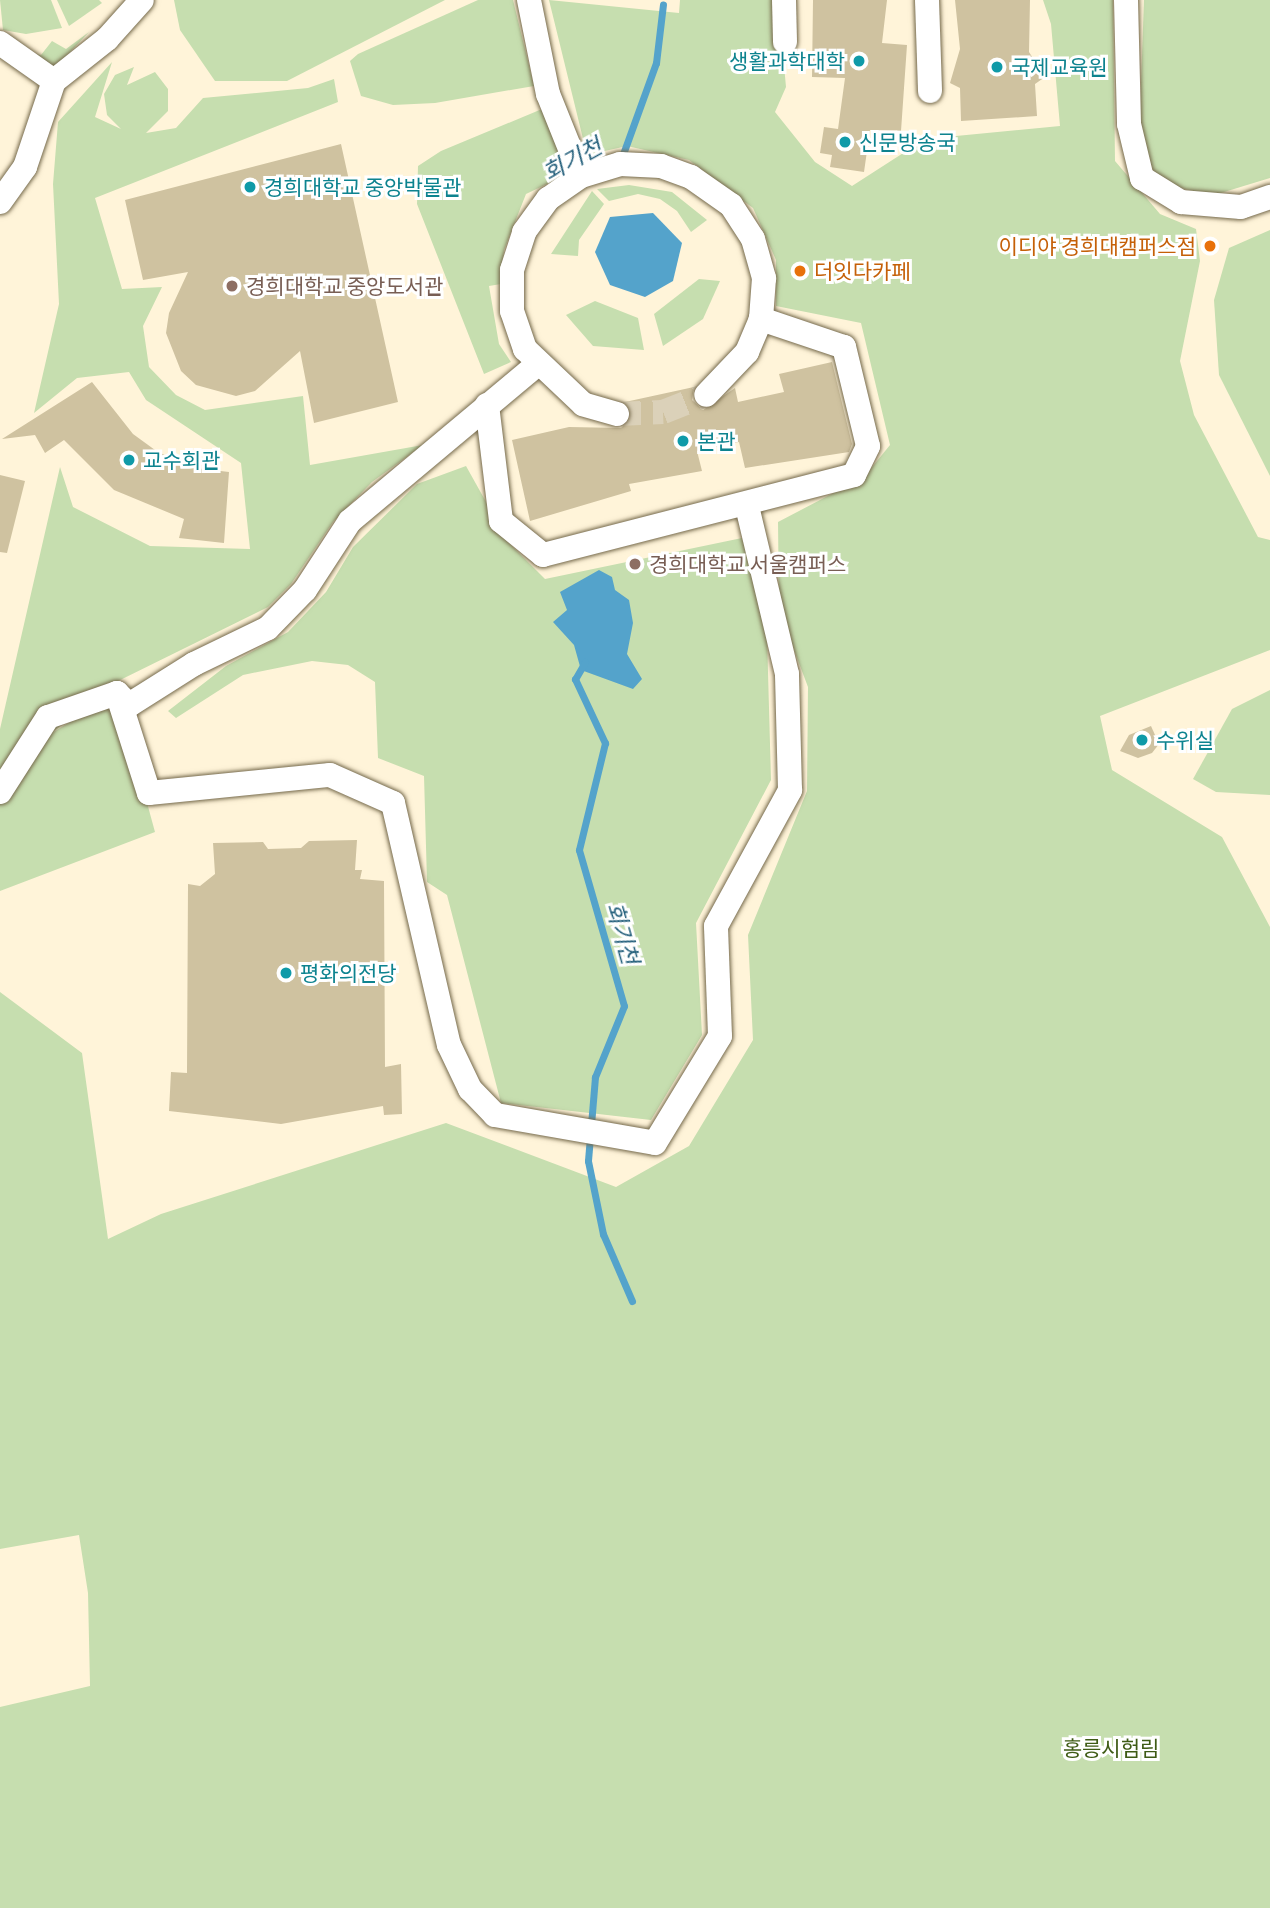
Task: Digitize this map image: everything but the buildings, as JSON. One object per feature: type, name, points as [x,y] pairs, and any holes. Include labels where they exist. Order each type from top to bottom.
[{"type":"lane","points":[[0,202],[25,167],[54,80],[107,39],[142,0]]},
{"type":"lane","points":[[529,0],[548,94],[579,168]]},
{"type":"lane","points":[[784,0],[785,42]]},
{"type":"lane","points":[[928,0],[930,91]]},
{"type":"lane","points":[[1126,0],[1129,124],[1142,178],[1181,202],[1241,207],[1270,197]]},
{"type":"lane","points":[[0,43],[54,80]]},
{"type":"lane","points":[[617,414],[583,404],[538,364],[525,349],[512,311],[512,270],[524,232],[548,199],[579,168],[620,164],[661,166],[691,177],[731,205],[753,239],[764,278],[761,318],[747,352],[706,395]]},
{"type":"lane","points":[[487,405],[501,521],[542,555],[747,506],[854,475],[868,446],[844,347],[761,318]]},
{"type":"lane","points":[[117,693],[129,705],[194,664],[268,628],[305,590],[350,521],[538,364]]},
{"type":"lane","points":[[117,693],[149,793],[330,775],[393,803],[449,1045],[470,1088],[495,1115],[655,1143],[720,1036],[716,926],[790,790],[787,674],[747,506]]},
{"type":"lane","points":[[0,792],[48,717],[117,693]]},
{"type":"green space","points":[[0,0],[51,0],[62,28],[26,34],[3,30]]},
{"type":"green space","points":[[57,0],[99,0],[102,3],[69,26]]},
{"type":"green space","points":[[174,0],[445,0],[287,81],[215,81],[180,30]]},
{"type":"green space","points":[[478,0],[513,0],[534,86],[435,103],[393,105],[361,96],[350,61],[358,54]]},
{"type":"green space","name":"홍릉시험림","points":[[549,0],[679,13],[680,0],[778,0],[786,87],[775,112],[815,162],[852,186],[925,139],[1060,126],[1051,24],[1043,0],[1113,0],[1115,161],[1160,214],[1196,229],[1200,261],[1180,361],[1194,415],[1258,537],[1270,540],[1270,650],[1100,716],[1112,770],[1222,837],[1270,927],[1270,1908],[0,1908],[0,1707],[90,1686],[88,1593],[79,1535],[0,1549],[0,992],[82,1053],[108,1239],[161,1214],[446,1123],[616,1187],[689,1146],[753,1040],[748,935],[807,791],[808,687],[779,610],[778,522],[864,477],[890,445],[861,323],[776,306],[776,260],[753,208],[689,160],[627,146],[587,155]]},
{"type":"green space","points":[[1144,0],[1270,0],[1270,178],[1211,196],[1159,182],[1139,140]]},
{"type":"green space","points":[[89,32],[56,67],[20,51],[41,55],[52,41],[66,49]]},
{"type":"green space","points":[[112,62],[95,117],[121,129],[107,115],[104,94],[115,75],[134,67],[127,85],[155,72],[168,89],[168,111],[146,133],[176,128],[203,98],[308,88],[334,79],[338,102],[95,198],[122,289],[162,287],[143,326],[149,367],[176,395],[205,410],[303,396],[310,465],[423,445],[372,482],[333,522],[291,584],[268,607],[110,685],[52,733],[117,693],[155,832],[0,891],[0,729],[60,467],[73,507],[150,546],[250,549],[241,463],[146,400],[129,372],[77,378],[34,413],[59,304],[53,184],[58,122]]},
{"type":"green space","points":[[542,109],[572,172],[526,194],[504,250],[501,284],[489,286],[499,344],[511,362],[484,374],[417,204],[418,166],[441,151]]},
{"type":"green space","points":[[629,185],[672,192],[707,220],[691,232],[677,211],[660,199],[638,194],[609,201],[597,189]]},
{"type":"green space","points":[[592,191],[604,204],[579,240],[578,256],[551,254]]},
{"type":"green space","points":[[1270,230],[1270,476],[1219,375],[1214,300],[1229,248]]},
{"type":"green space","points":[[699,279],[720,281],[703,319],[663,346],[654,314]]},
{"type":"green space","points":[[595,301],[638,318],[644,350],[593,346],[566,315]]},
{"type":"green space","points":[[466,466],[509,543],[545,579],[742,538],[767,636],[771,780],[696,923],[702,1035],[651,1120],[501,1103],[447,895],[427,882],[424,776],[378,758],[375,682],[348,665],[312,661],[243,675],[176,718],[168,711],[226,666],[288,632],[326,592],[353,547],[417,484]]},
{"type":"green space","points":[[1270,690],[1270,795],[1216,792],[1193,779],[1232,709]]},
{"type":"water","points":[[653,213],[682,243],[673,281],[645,297],[610,285],[595,252],[610,217]]},
{"type":"water","points":[[599,570],[612,577],[615,590],[629,600],[633,623],[627,654],[642,679],[633,689],[581,670],[574,645],[553,622],[567,610],[560,592]]},
{"type":"waterway","name":"회기천","points":[[618,156],[623,154],[656,63],[663,4]]},
{"type":"waterway","name":"회기천","points":[[585,662],[575,679],[605,743],[579,850],[624,1006],[595,1077],[588,1161],[603,1234],[632,1301]]},
{"type":"tunnel","points":[[617,414],[663,412],[706,395]]},
{"type":"place","name":"생활과학대학","points":[[859,61]]},
{"type":"place","name":"국제교육원","points":[[997,67]]},
{"type":"place","name":"신문방송국","points":[[845,142]]},
{"type":"place","name":"경희대학교 중앙박물관","points":[[250,187]]},
{"type":"place","name":"이디야 경희대캠퍼스점","points":[[1210,246]]},
{"type":"place","name":"더잇다카페","points":[[800,271]]},
{"type":"place","name":"경희대학교 중앙도서관","points":[[232,286]]},
{"type":"place","name":"본관","points":[[683,441]]},
{"type":"place","name":"교수회관","points":[[129,460]]},
{"type":"place","name":"경희대학교 서울캠퍼스","points":[[635,564]]},
{"type":"place","name":"수위실","points":[[1142,740]]},
{"type":"place","name":"평화의전당","points":[[286,973]]}]
